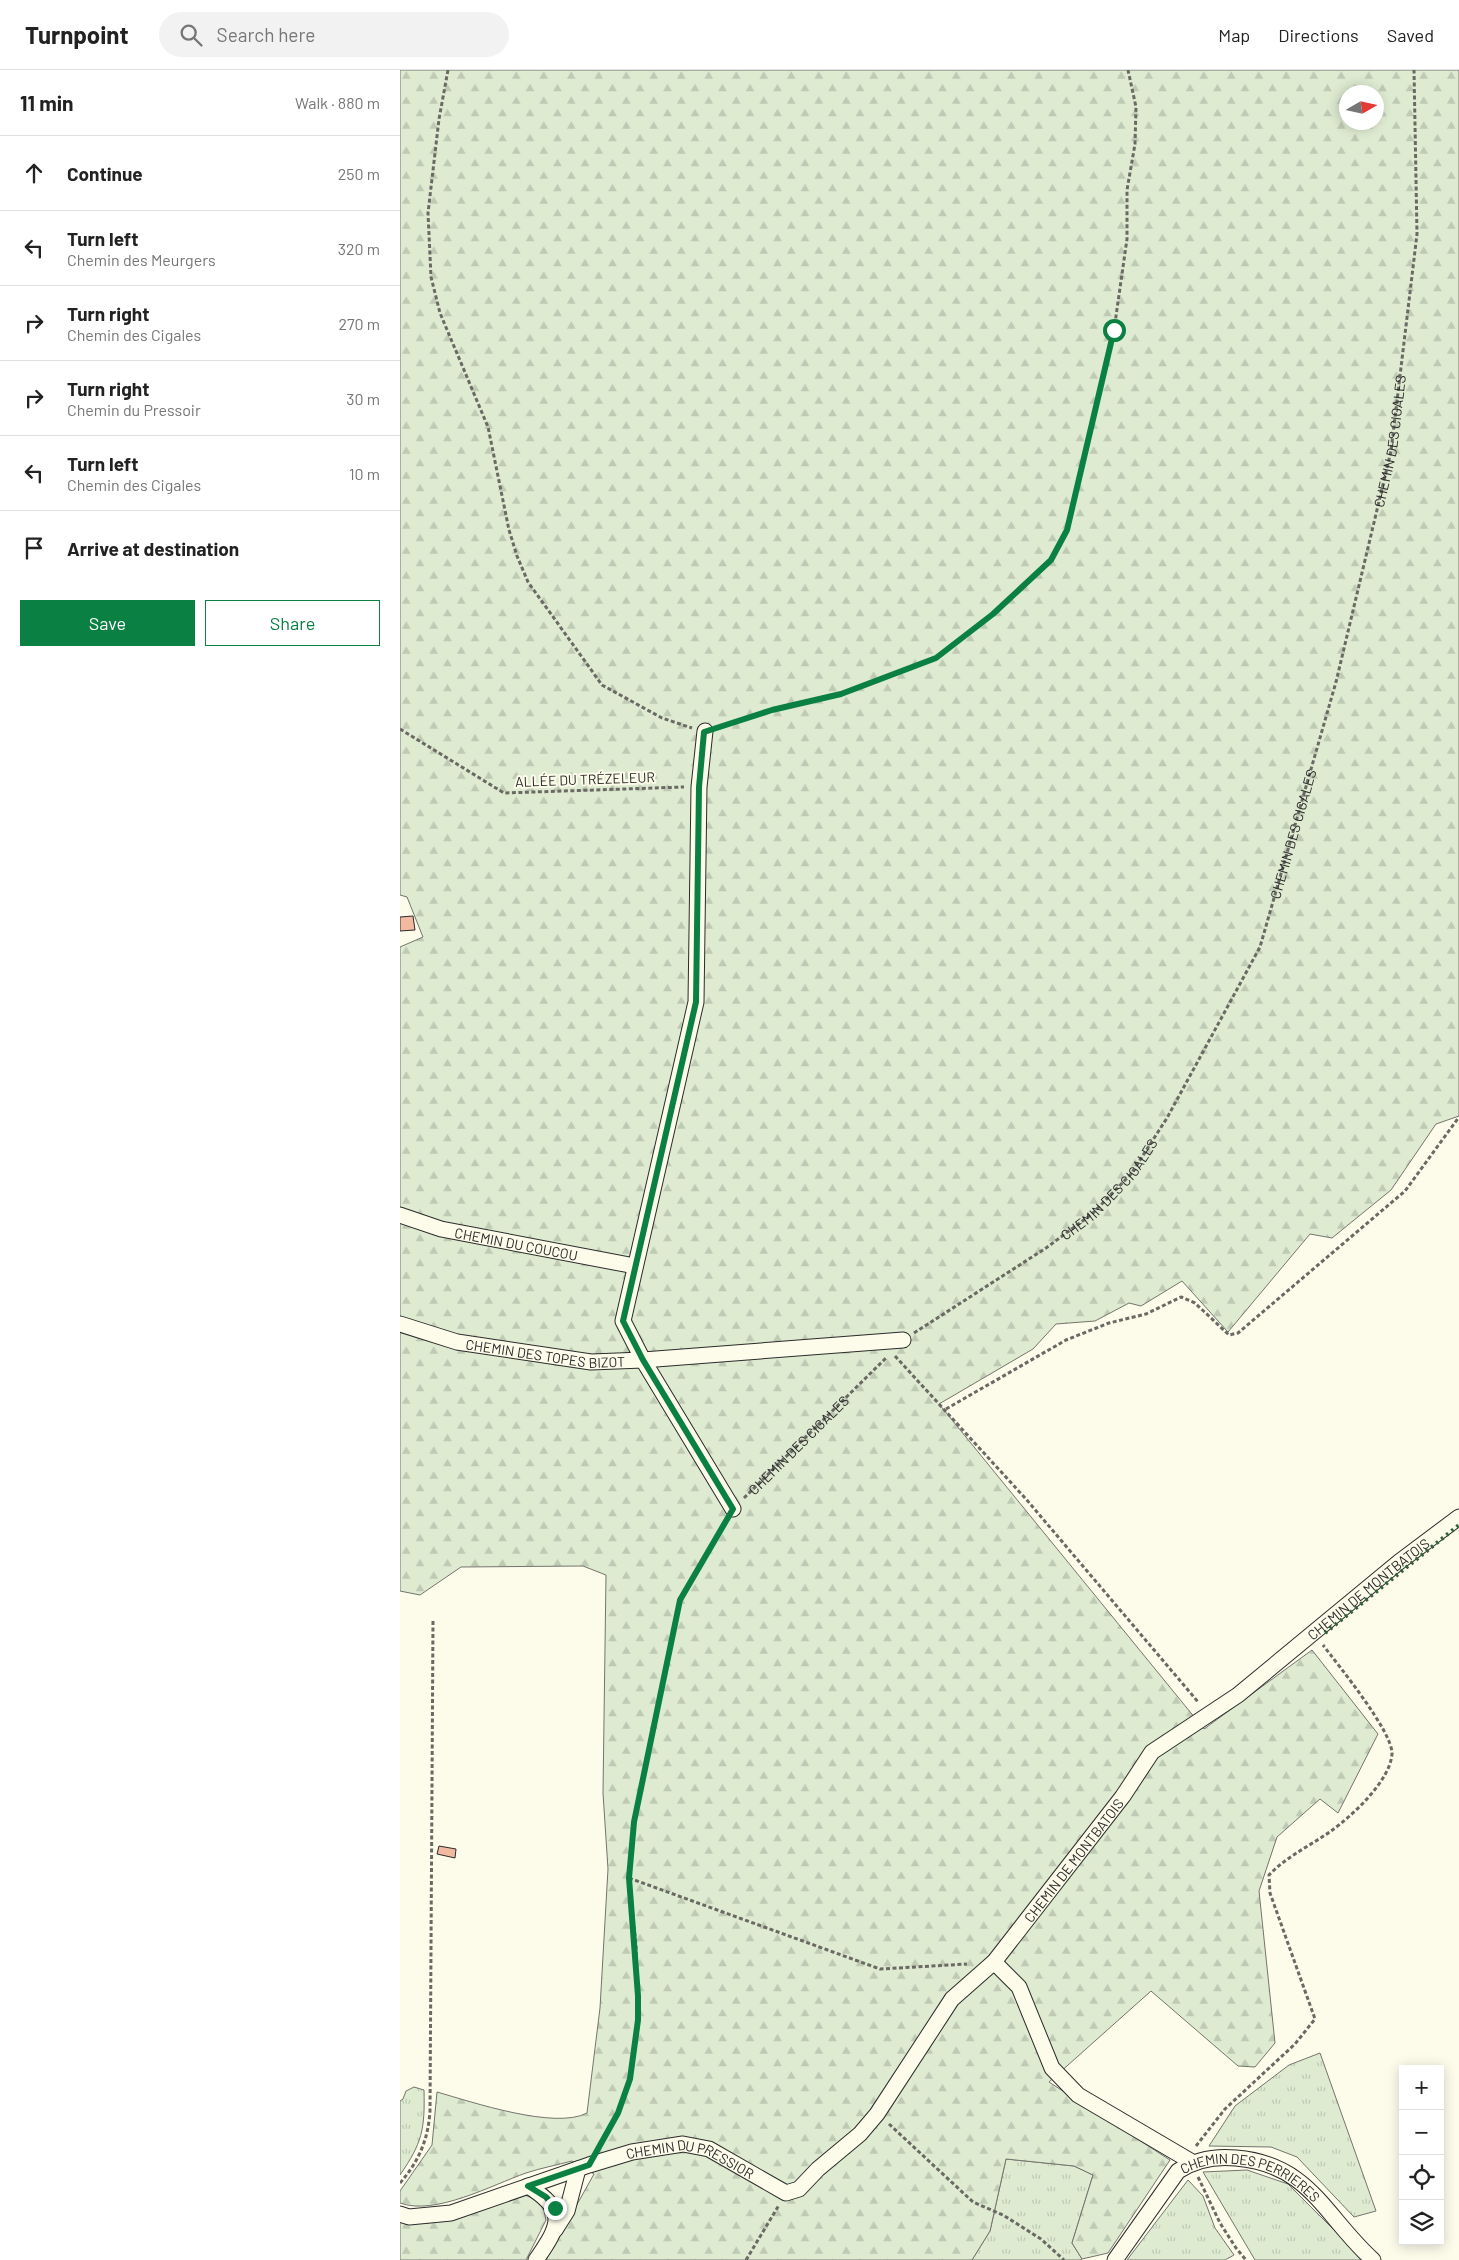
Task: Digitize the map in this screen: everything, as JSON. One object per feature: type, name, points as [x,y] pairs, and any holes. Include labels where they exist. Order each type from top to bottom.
[{"type":"street","points":[[704,732],[699,787],[696,1002],[623,1321],[643,1360],[733,1509]]},
{"type":"street","name":"CHEMIN DU COUCOU","points":[[400,1215],[441,1229],[635,1266]]},
{"type":"street","name":"CHEMIN DES TOPES BIZOT","points":[[400,1324],[466,1343],[591,1362],[643,1360],[903,1340]]},
{"type":"street","name":"CHEMIN DE MONTBATOIS","points":[[786,2193],[799,2189],[818,2169],[860,2134],[877,2114],[952,1999],[994,1962],[1123,1796],[1152,1752],[1238,1695],[1430,1537],[1459,1517]]},
{"type":"street","points":[[994,1962],[1019,1987],[1052,2068],[1078,2095],[1189,2161]]},
{"type":"street","name":"CHEMIN DU PRESSIOR","points":[[400,2214],[409,2217],[451,2213],[632,2152],[683,2144],[709,2149],[786,2193]]},
{"type":"street","name":"CHEMIN DES PERRIERES","points":[[1115,2260],[1178,2171],[1189,2161],[1225,2157],[1251,2159],[1273,2165],[1302,2183],[1337,2218],[1373,2260]]},
{"type":"street","points":[[536,2260],[567,2211],[583,2167]]},
{"type":"street","points":[[528,2186],[546,2197],[555,2208],[556,2221],[553,2234]]},
{"type":"path","points":[[448,70],[428,213],[431,277],[440,313],[488,427],[509,530],[517,556],[528,582],[602,685],[662,718],[704,732],[772,710],[841,694],[936,658],[993,614],[1051,560],[1067,530],[1114,330],[1127,239],[1127,190],[1135,144],[1136,107],[1128,70]]},
{"type":"path","name":"CHEMIN DES CIGALES","points":[[903,1340],[1046,1248],[1092,1214],[1131,1174],[1167,1118],[1260,947],[1336,682],[1391,450],[1417,234],[1414,70]]},
{"type":"path","name":"ALLÉE DU TRÉZELEUR","points":[[400,729],[504,793],[699,787]]},
{"type":"path","points":[[1209,1715],[1032,1506],[946,1410],[1066,1340],[1109,1323],[1146,1314],[1181,1297],[1195,1303],[1228,1335],[1238,1333],[1405,1190],[1459,1117]]},
{"type":"path","name":"CHEMIN DES CIGALES","points":[[583,2167],[618,2113],[630,2079],[638,2020],[638,1996],[629,1878],[634,1822],[680,1600],[733,1509],[892,1352],[946,1410]]},
{"type":"path","points":[[400,2183],[419,2158],[428,2133],[430,2111],[433,1621]]},
{"type":"path","points":[[1246,2260],[1226,2234],[1201,2181],[1189,2161],[1225,2109],[1295,2044],[1315,2019],[1270,1894],[1269,1874],[1289,1856],[1309,1847],[1337,1827],[1371,1794],[1385,1775],[1392,1754],[1385,1731],[1314,1632]]},
{"type":"path","points":[[629,1878],[880,1969],[994,1962]]},
{"type":"path","points":[[877,2114],[974,2202],[1003,2215],[1041,2239],[1064,2260]]},
{"type":"path","points":[[746,2260],[786,2193]]},
{"type":"green space","points":[[400,70],[1459,70],[1459,1116],[1436,1124],[1391,1190],[1332,1238],[1310,1234],[1228,1332],[1182,1281],[1141,1306],[1129,1303],[1095,1321],[1056,1324],[1033,1349],[939,1404],[1204,1729],[1312,1650],[1378,1734],[1338,1813],[1320,1799],[1277,1837],[1259,1891],[1275,2043],[1255,2067],[1238,2066],[1151,1991],[1049,2082],[1170,2160],[1108,2253],[1082,2259],[1072,2243],[1093,2175],[1074,2166],[1006,2159],[990,2231],[972,2260],[546,2260],[594,2174],[572,2161],[526,2173],[446,2202],[414,2206],[400,2203],[400,2191],[432,2145],[437,2092],[513,2113],[555,2118],[573,2117],[587,2113],[600,2008],[608,1869],[603,1793],[606,1575],[583,1566],[461,1567],[420,1595],[400,1591],[400,947],[423,937],[407,897],[400,895]]},
{"type":"green space","points":[[1320,2053],[1376,2211],[1354,2217],[1297,2157],[1271,2147],[1209,2146],[1235,2106],[1289,2065]]},
{"type":"green space","points":[[414,2087],[424,2090],[423,2126],[418,2145],[400,2175],[400,2101],[403,2099],[406,2091]]},
{"type":"green space","points":[[1006,2159],[1074,2166],[1093,2175],[1072,2243],[1082,2259],[972,2260],[990,2231]]},
{"type":"green space","points":[[1247,2170],[1288,2184],[1364,2260],[1255,2260],[1203,2172]]},
{"type":"green space","points":[[1188,2180],[1203,2196],[1215,2228],[1234,2255],[1225,2260],[1127,2260]]},
{"type":"green space","points":[[525,2195],[542,2202],[546,2220],[526,2260],[400,2260],[400,2222],[413,2224],[445,2220]]},
{"type":"building","points":[[413,916],[415,930],[400,931],[400,917]]},
{"type":"building","points":[[439,1846],[456,1849],[455,1858],[437,1854]]},
{"type":"hedge","points":[[1325,1633],[1459,1525]]},
{"type":"route","points":[[555,2208],[546,2197],[528,2186],[589,2165],[618,2113],[630,2079],[638,2020],[636,1945],[629,1878],[634,1822],[680,1600],[733,1509],[643,1360],[623,1321],[696,1002],[699,787],[704,732],[772,710],[841,694],[936,658],[993,614],[1051,560],[1067,530],[1114,330]]}]
